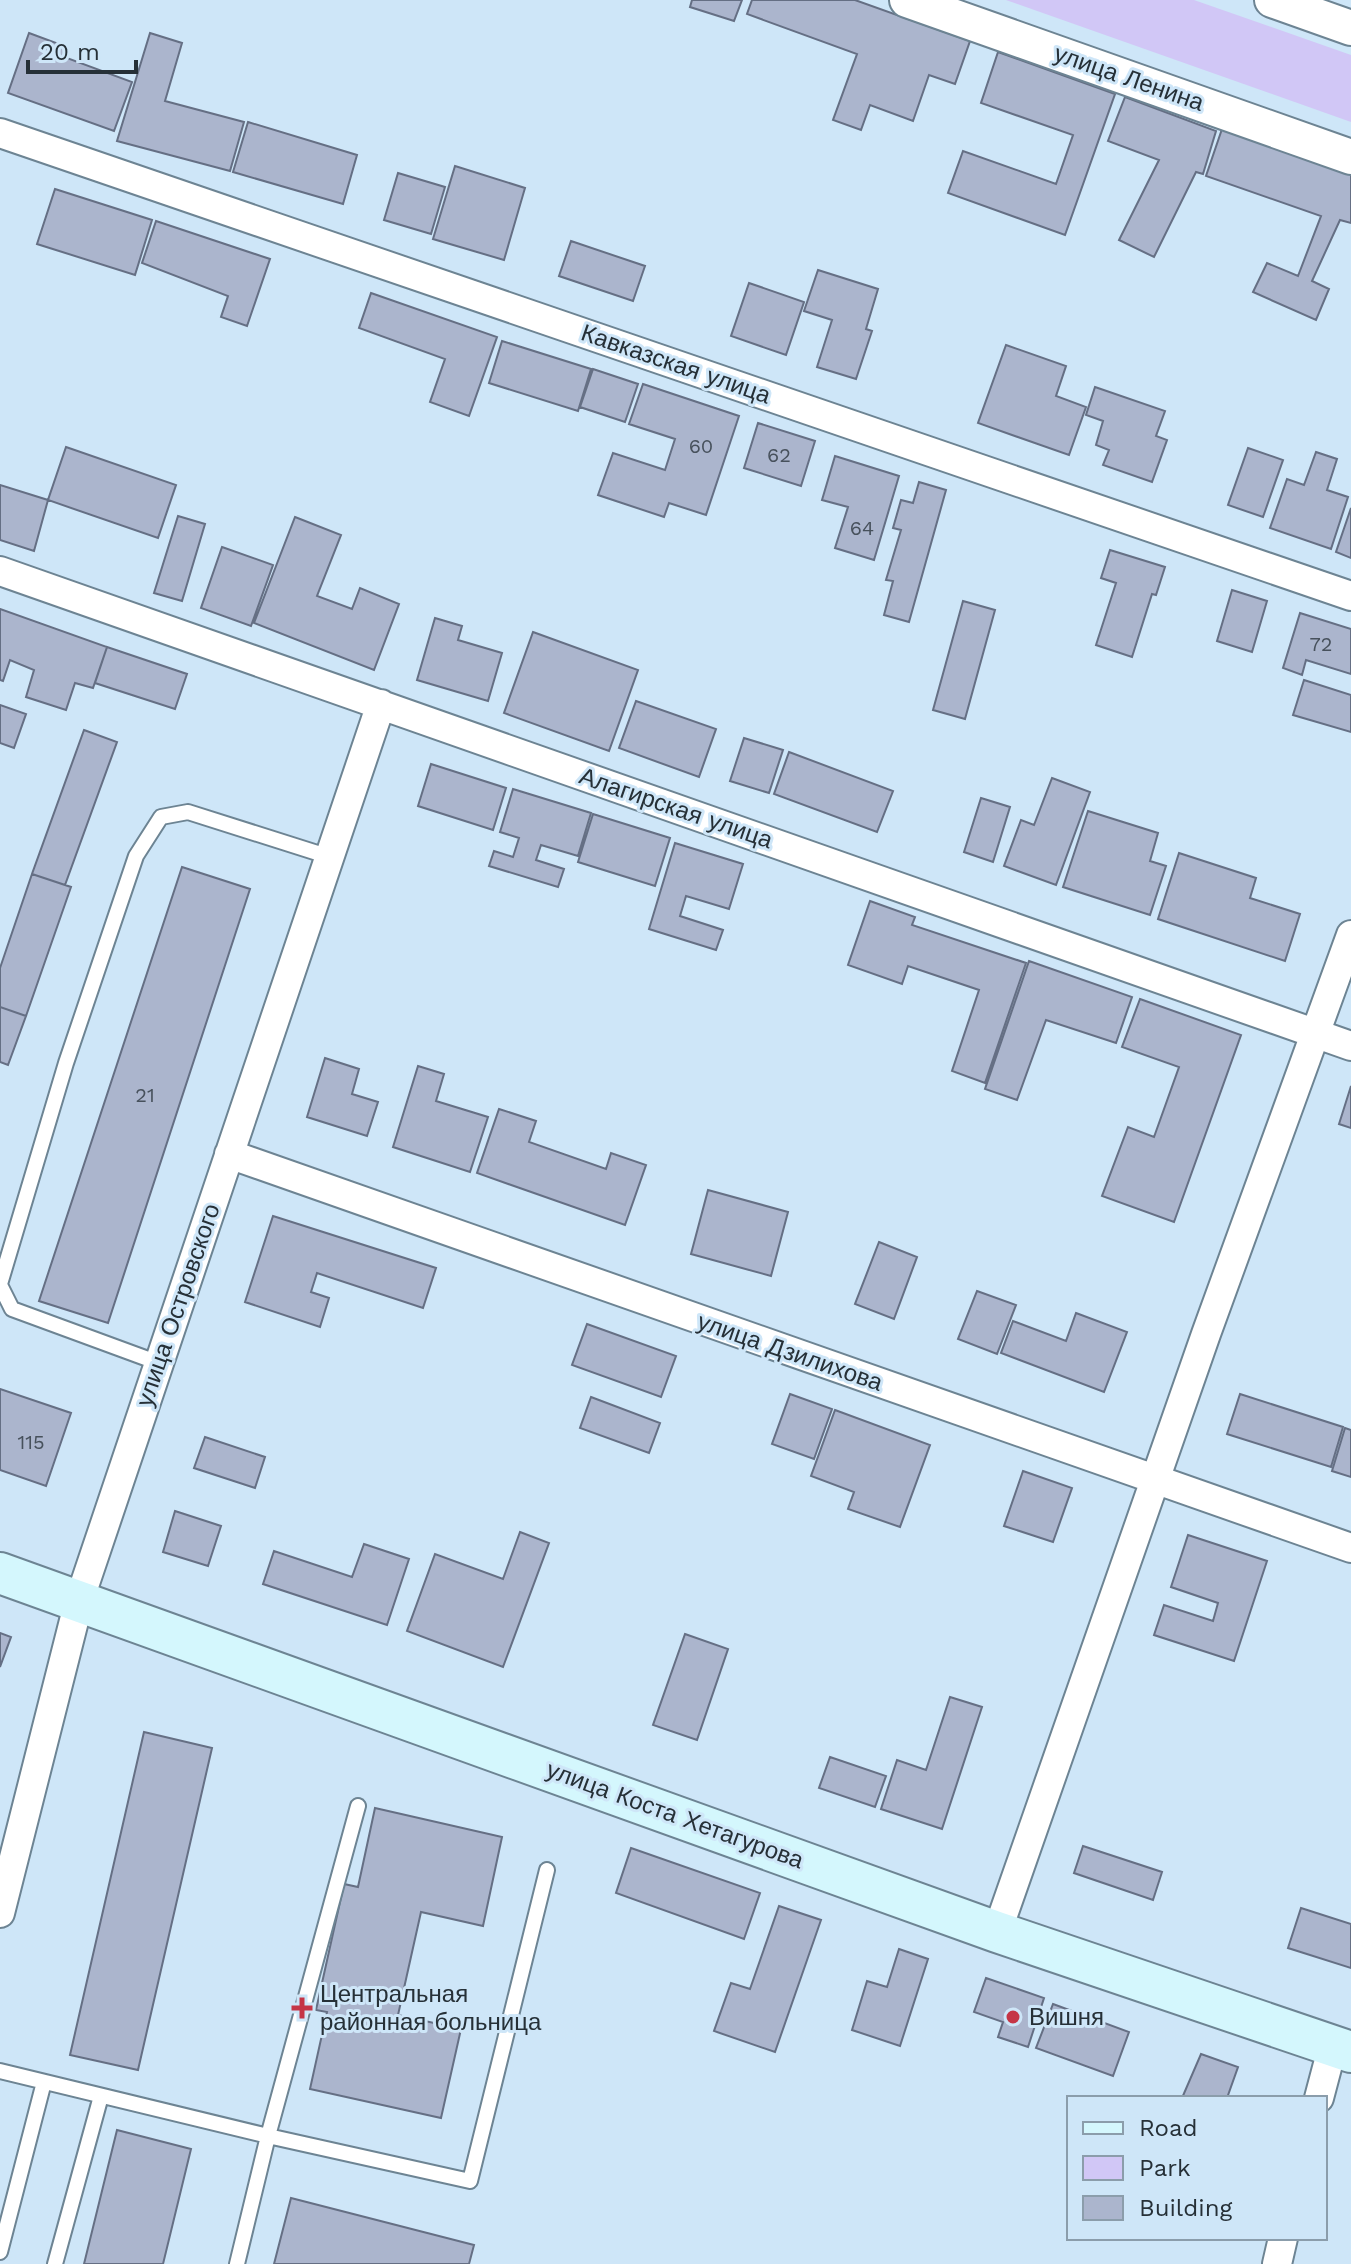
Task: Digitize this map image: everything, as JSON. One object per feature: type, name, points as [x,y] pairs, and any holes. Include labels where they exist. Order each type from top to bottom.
[{"type":"main road","name":"улица Коста Хетагурова","points":[[0,1573],[997,1932],[1342,2049]]},
{"type":"street","name":"улица Ленина","points":[[907,0],[1351,157]]},
{"type":"street","points":[[1272,0],[1351,28]]},
{"type":"street","name":"Кавказская улица","points":[[0,133],[1351,596]]},
{"type":"street","name":"Алагирская улица","points":[[0,571],[1351,1046]]},
{"type":"street","name":"улица Островского","points":[[0,1913],[79,1601],[381,704]]},
{"type":"street","points":[[997,1932],[1154,1481],[1351,935]]},
{"type":"street","name":"улица Дзилихова","points":[[229,1154],[1351,1548]]},
{"type":"street","points":[[1320,2096],[1342,2049]]},
{"type":"street","points":[[1277,2264],[1283,2240]]},
{"type":"lane","points":[[159,1363],[29,1318],[12,1309],[0,1284],[66,1063],[136,856],[161,817],[188,812],[330,857]]},
{"type":"lane","points":[[237,2264],[268,2136],[358,1806]]},
{"type":"lane","points":[[0,2071],[470,2181],[547,1870]]},
{"type":"lane","points":[[0,2252],[44,2082]]},
{"type":"lane","points":[[55,2264],[101,2096]]},
{"type":"green space","points":[[1006,0],[1194,0],[1351,55],[1351,122]]},
{"type":"building","points":[[692,0],[742,0],[734,21],[690,7]]},
{"type":"building","points":[[752,0],[855,0],[970,41],[955,84],[929,75],[913,121],[870,105],[861,130],[833,120],[857,54],[747,14]]},
{"type":"building","points":[[29,33],[67,47],[64,57],[132,82],[114,131],[8,93]]},
{"type":"building","points":[[150,33],[182,43],[165,101],[244,122],[230,171],[117,141]]},
{"type":"building","points":[[998,52],[1115,94],[1065,235],[948,193],[963,151],[1056,184],[1073,135],[981,103]]},
{"type":"building","points":[[1125,97],[1216,131],[1203,174],[1196,172],[1154,257],[1119,240],[1159,160],[1108,141]]},
{"type":"building","points":[[248,122],[357,155],[343,204],[233,172]]},
{"type":"building","points":[[1222,129],[1351,174],[1351,223],[1340,220],[1312,281],[1329,289],[1316,320],[1253,292],[1267,263],[1298,276],[1321,216],[1206,176]]},
{"type":"building","points":[[455,166],[525,188],[504,260],[433,239]]},
{"type":"building","points":[[398,173],[445,187],[431,234],[384,220]]},
{"type":"building","points":[[55,189],[152,220],[135,275],[37,244]]},
{"type":"building","points":[[156,221],[270,259],[247,326],[221,317],[228,296],[142,263]]},
{"type":"building","points":[[571,241],[645,266],[633,301],[559,276]]},
{"type":"building","points":[[818,270],[878,289],[866,329],[872,331],[856,379],[817,367],[832,320],[804,311]]},
{"type":"building","points":[[749,283],[804,302],[786,355],[731,336]]},
{"type":"building","points":[[371,293],[497,337],[469,416],[430,402],[445,359],[359,328]]},
{"type":"building","points":[[502,341],[591,369],[578,411],[489,383]]},
{"type":"building","points":[[1006,345],[1066,366],[1056,396],[1086,407],[1069,455],[978,423]]},
{"type":"building","points":[[593,369],[638,384],[625,422],[580,407]]},
{"type":"building","points":[[643,384],[739,416],[706,515],[669,503],[664,517],[598,495],[613,453],[665,470],[675,439],[629,424]]},
{"type":"building","points":[[1095,387],[1165,411],[1156,436],[1167,440],[1152,482],[1103,465],[1109,450],[1096,445],[1103,421],[1086,415]]},
{"type":"building","points":[[758,423],[815,441],[801,486],[744,468]]},
{"type":"building","points":[[66,447],[176,485],[158,538],[48,500]]},
{"type":"building","points":[[1248,448],[1283,460],[1263,517],[1228,505]]},
{"type":"building","points":[[1316,452],[1337,459],[1327,490],[1348,497],[1331,549],[1270,528],[1287,479],[1304,485]]},
{"type":"building","points":[[835,456],[899,476],[874,560],[835,548],[848,507],[822,500]]},
{"type":"building","points":[[919,482],[946,490],[909,622],[884,615],[893,581],[886,580],[901,530],[893,528],[901,500],[913,503]]},
{"type":"building","points":[[0,485],[48,500],[34,551],[0,540]]},
{"type":"building","points":[[1351,508],[1351,558],[1336,552]]},
{"type":"building","points":[[178,516],[205,524],[182,601],[154,593]]},
{"type":"building","points":[[295,517],[341,535],[317,596],[352,609],[360,588],[399,604],[374,670],[254,623]]},
{"type":"building","points":[[222,547],[273,565],[251,626],[201,608]]},
{"type":"building","points":[[1110,550],[1165,567],[1156,595],[1152,594],[1132,657],[1096,645],[1116,583],[1101,578]]},
{"type":"building","points":[[1232,590],[1267,601],[1252,652],[1217,641]]},
{"type":"building","points":[[963,601],[995,610],[965,719],[933,710]]},
{"type":"building","points":[[0,609],[107,647],[93,688],[75,683],[66,710],[26,697],[34,670],[10,660],[3,681],[0,680]]},
{"type":"building","points":[[1300,613],[1351,629],[1351,674],[1306,660],[1302,675],[1283,668]]},
{"type":"building","points":[[435,618],[462,626],[458,640],[502,653],[488,701],[417,680]]},
{"type":"building","points":[[533,632],[638,670],[609,751],[504,713]]},
{"type":"building","points":[[107,647],[187,674],[175,709],[95,683]]},
{"type":"building","points":[[1304,680],[1351,695],[1351,732],[1293,715]]},
{"type":"building","points":[[636,701],[716,729],[699,777],[619,748]]},
{"type":"building","points":[[0,705],[26,714],[14,748],[0,743]]},
{"type":"building","points":[[84,730],[117,742],[65,885],[32,874]]},
{"type":"building","points":[[744,738],[783,750],[769,793],[730,781]]},
{"type":"building","points":[[789,752],[893,791],[877,832],[774,794]]},
{"type":"building","points":[[431,764],[506,788],[493,830],[418,806]]},
{"type":"building","points":[[1052,778],[1090,792],[1056,885],[1004,866],[1021,820],[1034,825]]},
{"type":"building","points":[[513,789],[591,813],[578,856],[541,845],[536,860],[564,869],[558,887],[489,866],[494,851],[513,857],[519,838],[500,832]]},
{"type":"building","points":[[981,798],[1010,807],[993,862],[964,852]]},
{"type":"building","points":[[1088,811],[1158,833],[1150,861],[1166,866],[1150,915],[1063,887]]},
{"type":"building","points":[[593,814],[670,838],[655,886],[578,862]]},
{"type":"building","points":[[675,843],[743,864],[729,909],[686,896],[680,916],[723,930],[716,950],[649,929]]},
{"type":"building","points":[[1179,853],[1256,878],[1250,898],[1300,914],[1285,961],[1158,919]]},
{"type":"building","points":[[182,867],[250,889],[108,1323],[39,1301]]},
{"type":"building","points":[[32,874],[71,887],[26,1016],[0,1007],[0,968]]},
{"type":"building","points":[[870,901],[915,917],[912,925],[1026,963],[985,1083],[952,1071],[979,990],[908,966],[902,984],[848,965]]},
{"type":"building","points":[[1029,961],[1132,997],[1116,1043],[1046,1020],[1017,1100],[985,1089]]},
{"type":"building","points":[[1140,999],[1241,1035],[1174,1222],[1102,1196],[1128,1127],[1154,1137],[1179,1067],[1122,1047]]},
{"type":"building","points":[[0,1007],[26,1016],[8,1065],[0,1062]]},
{"type":"building","points":[[325,1058],[359,1069],[352,1094],[378,1102],[367,1136],[307,1117]]},
{"type":"building","points":[[418,1066],[444,1074],[436,1101],[488,1117],[470,1172],[393,1147]]},
{"type":"building","points":[[1351,1086],[1351,1128],[1339,1124]]},
{"type":"building","points":[[499,1109],[536,1121],[529,1142],[606,1169],[611,1153],[646,1165],[625,1225],[477,1173]]},
{"type":"building","points":[[708,1190],[788,1212],[771,1276],[691,1254]]},
{"type":"building","points":[[273,1216],[436,1268],[423,1308],[317,1273],[311,1292],[329,1298],[320,1327],[245,1302]]},
{"type":"building","points":[[879,1242],[917,1257],[894,1319],[855,1304]]},
{"type":"building","points":[[977,1291],[1016,1305],[997,1354],[958,1339]]},
{"type":"building","points":[[1076,1313],[1127,1332],[1104,1392],[1001,1353],[1013,1321],[1066,1341]]},
{"type":"building","points":[[587,1324],[676,1356],[661,1397],[572,1365]]},
{"type":"building","points":[[0,1389],[71,1413],[46,1486],[0,1470]]},
{"type":"building","points":[[790,1394],[832,1409],[814,1459],[772,1444]]},
{"type":"building","points":[[1240,1394],[1343,1427],[1331,1467],[1227,1434]]},
{"type":"building","points":[[591,1397],[660,1423],[649,1453],[580,1428]]},
{"type":"building","points":[[835,1410],[930,1445],[900,1527],[848,1509],[854,1492],[811,1476]]},
{"type":"building","points":[[1345,1428],[1351,1430],[1351,1477],[1332,1471]]},
{"type":"building","points":[[205,1437],[265,1457],[255,1488],[194,1468]]},
{"type":"building","points":[[1023,1471],[1072,1488],[1053,1542],[1004,1526]]},
{"type":"building","points":[[175,1511],[221,1526],[208,1566],[163,1552]]},
{"type":"building","points":[[520,1532],[549,1543],[503,1667],[407,1631],[435,1554],[503,1579]]},
{"type":"building","points":[[1188,1535],[1267,1561],[1234,1661],[1154,1635],[1164,1605],[1213,1621],[1218,1603],[1171,1587]]},
{"type":"building","points":[[364,1544],[409,1559],[387,1625],[263,1584],[274,1551],[352,1577]]},
{"type":"building","points":[[0,1633],[11,1637],[0,1667]]},
{"type":"building","points":[[685,1634],[728,1649],[697,1740],[653,1725]]},
{"type":"building","points":[[950,1697],[982,1707],[942,1829],[881,1809],[897,1760],[926,1770]]},
{"type":"building","points":[[144,1732],[212,1748],[138,2070],[70,2055]]},
{"type":"building","points":[[830,1757],[886,1776],[875,1807],[819,1788]]},
{"type":"building","points":[[375,1808],[502,1837],[483,1926],[421,1912],[398,2015],[461,2029],[441,2118],[310,2089],[327,2012],[316,2010],[344,1884],[358,1887]]},
{"type":"building","points":[[1083,1846],[1162,1872],[1153,1900],[1074,1873]]},
{"type":"building","points":[[631,1848],[760,1893],[744,1939],[616,1893]]},
{"type":"building","points":[[779,1906],[821,1920],[775,2052],[714,2031],[731,1983],[750,1989]]},
{"type":"building","points":[[1301,1908],[1351,1924],[1351,1968],[1288,1948]]},
{"type":"building","points":[[899,1949],[928,1959],[900,2046],[852,2030],[867,1981],[887,1987]]},
{"type":"building","name":"Вишня","points":[[986,1978],[1044,1998],[1028,2047],[998,2037],[1003,2022],[974,2012]]},
{"type":"building","points":[[1053,2004],[1129,2032],[1113,2076],[1036,2048]]},
{"type":"building","points":[[1201,2054],[1238,2067],[1228,2096],[1183,2096]]},
{"type":"building","points":[[117,2130],[191,2149],[163,2264],[84,2264]]},
{"type":"building","points":[[291,2198],[474,2245],[469,2264],[274,2264]]},
{"type":"place","name":"Центральная районная больница","points":[[302,2008]]},
{"type":"place","name":"Вишня","points":[[1013,2017]]}]
